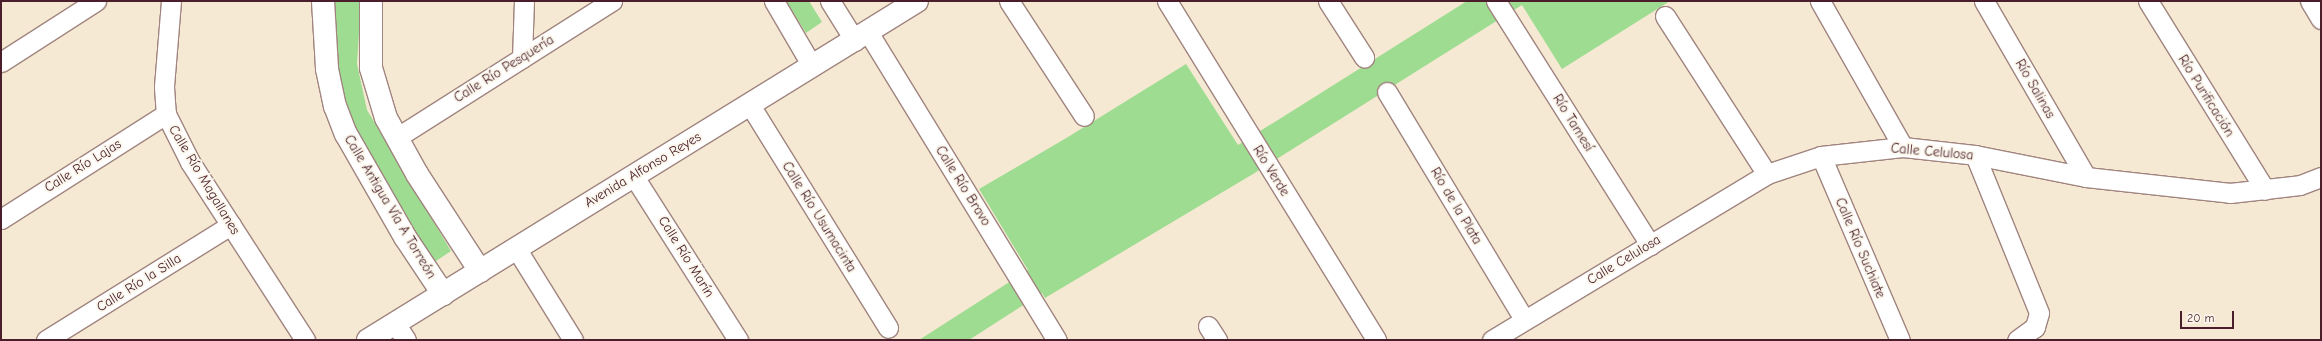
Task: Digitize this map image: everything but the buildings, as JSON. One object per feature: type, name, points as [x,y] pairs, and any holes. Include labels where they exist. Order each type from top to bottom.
[{"type":"street","points":[[1,62],[96,1]]},
{"type":"street","name":"Calle Río Magallanes","points":[[171,1],[164,87],[166,114],[175,136],[305,340]]},
{"type":"street","name":"Calle Antigua Vía A Torreón","points":[[323,1],[327,69],[335,106],[346,134],[405,237],[443,294]]},
{"type":"street","points":[[371,1],[369,43],[371,68],[378,97],[396,138],[480,272]]},
{"type":"street","points":[[522,58],[524,1]]},
{"type":"street","name":"Calle Río Pesquería","points":[[396,138],[612,1]]},
{"type":"street","points":[[774,1],[812,66]]},
{"type":"street","name":"Calle Río Bravo","points":[[830,1],[861,37],[1057,340]]},
{"type":"street","name":"Avenida Alfonso Reyes","points":[[368,340],[400,332],[443,294],[633,175],[750,106],[917,1]]},
{"type":"street","points":[[1009,1],[1084,116]]},
{"type":"street","name":"Río Verde","points":[[1167,1],[1376,340]]},
{"type":"street","points":[[1328,1],[1364,56]]},
{"type":"street","name":"Río Tamesí","points":[[1496,1],[1650,245]]},
{"type":"street","points":[[1820,1],[1903,147]]},
{"type":"street","name":"Río Salinas","points":[[1984,1],[2086,177]]},
{"type":"street","name":"Río Purificación","points":[[2148,1],[2265,190]]},
{"type":"street","points":[[2310,1],[2321,19]]},
{"type":"street","points":[[1665,16],[1766,174]]},
{"type":"street","name":"Río de la Plata","points":[[1387,92],[1524,319]]},
{"type":"street","name":"Calle Río Usumacinta","points":[[750,106],[888,328]]},
{"type":"street","name":"Calle Río Lajas","points":[[1,218],[166,114]]},
{"type":"street","name":"Calle Celulosa","points":[[1492,340],[1524,319],[1650,245],[1766,174],[1821,156],[1903,147],[1975,155],[2086,177],[2192,190],[2230,193],[2265,190],[2300,184],[2321,177]]},
{"type":"street","points":[[1975,155],[2035,301],[2038,320],[2035,327],[2017,340]]},
{"type":"street","name":"Calle Río Suchiate","points":[[1821,156],[1900,340]]},
{"type":"street","name":"Calle Río Marín","points":[[633,175],[738,340]]},
{"type":"street","name":"Calle Río la Silla","points":[[46,340],[231,226]]},
{"type":"street","points":[[516,248],[573,340]]},
{"type":"green space","points":[[326,1],[361,1],[357,64],[367,110],[451,251],[430,265],[348,125]]},
{"type":"green space","points":[[786,1],[809,1],[822,22],[806,33]]},
{"type":"green space","points":[[1467,1],[1670,1],[1562,69],[1522,5],[1253,174],[1045,298],[1042,293],[969,340],[919,340],[1028,270],[979,189],[1068,137],[1186,64],[1238,145]]}]
